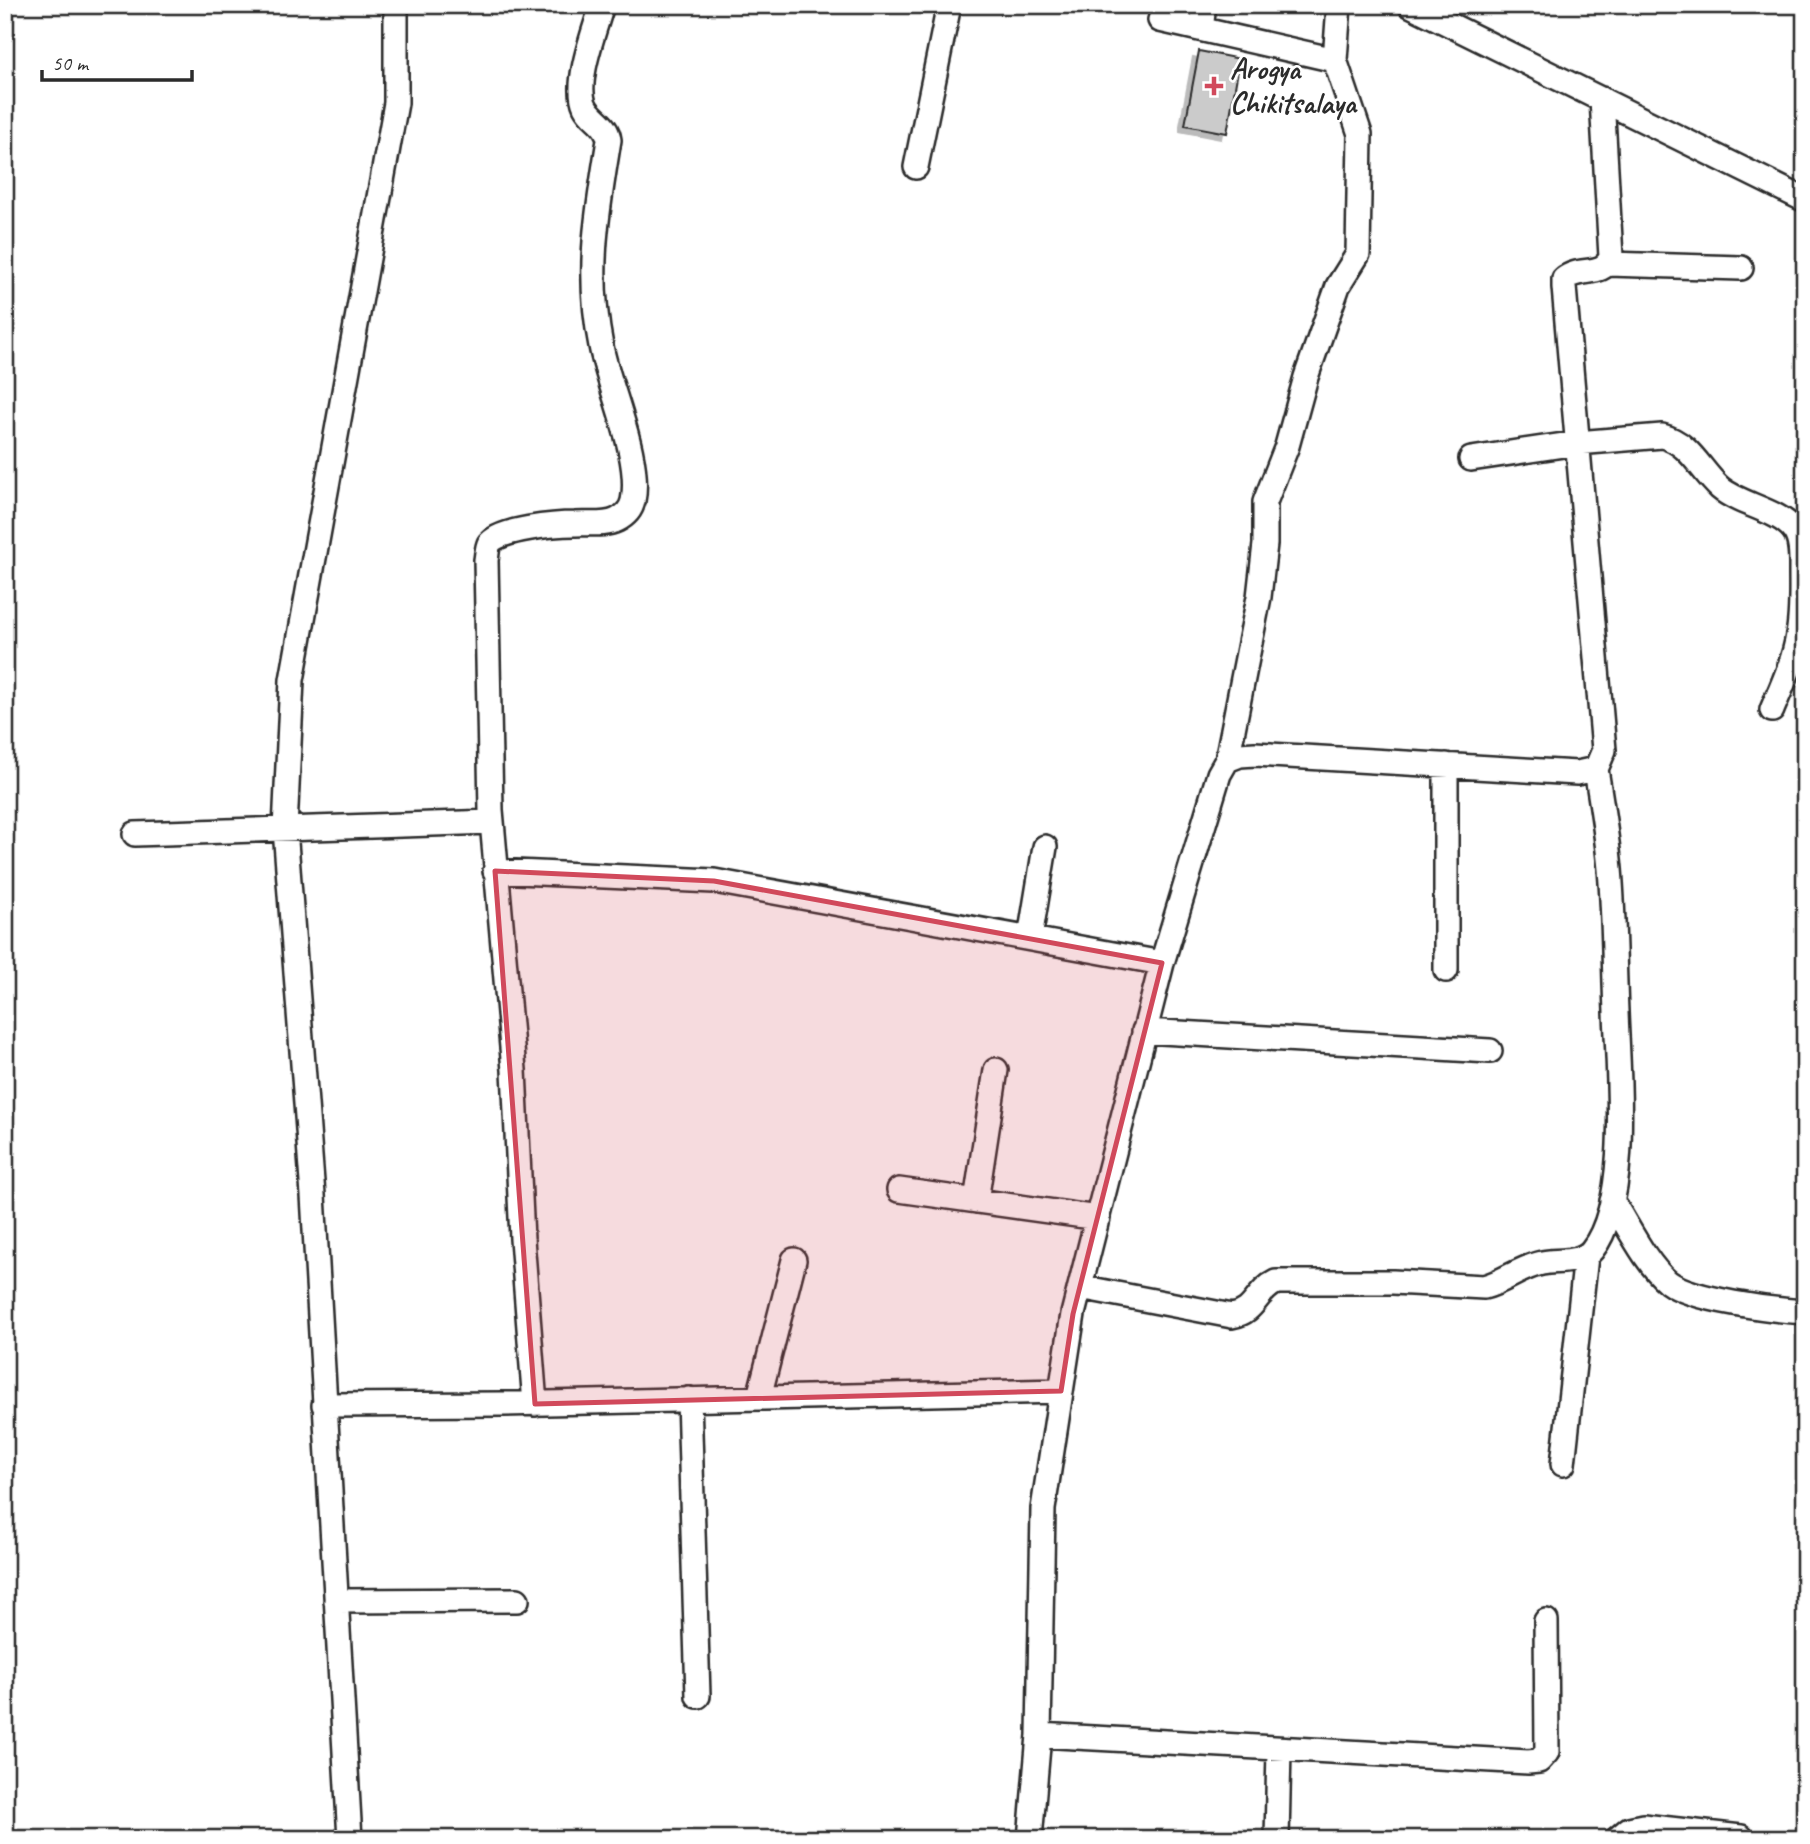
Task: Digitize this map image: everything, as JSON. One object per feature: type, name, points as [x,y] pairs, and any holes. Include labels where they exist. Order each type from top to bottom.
[{"type":"street","points":[[350,1839],[313,1195],[285,829],[292,680],[396,103],[396,5]]},
{"type":"street","points":[[535,1404],[522,1239],[514,1070],[492,822],[486,560],[488,545],[495,537],[517,531],[615,522],[629,512],[633,500],[633,472],[627,438],[601,346],[593,284],[596,218],[609,140],[608,131],[586,108],[581,94],[583,76],[602,5]]},
{"type":"street","points":[[916,167],[948,5]]},
{"type":"street","points":[[1201,29],[1204,5]]},
{"type":"street","points":[[1030,1839],[1039,1735],[1043,1509],[1073,1314],[1162,962],[1219,774],[1227,760],[1259,597],[1265,544],[1265,502],[1287,446],[1306,377],[1338,286],[1358,254],[1360,134],[1335,60],[1339,5]]},
{"type":"street","points":[[1410,5],[1805,200]]},
{"type":"street","points":[[1160,20],[1335,60]]},
{"type":"street","points":[[1080,1287],[1232,1316],[1243,1314],[1252,1307],[1266,1286],[1276,1282],[1393,1282],[1484,1287],[1494,1285],[1540,1263],[1586,1256],[1593,1249],[1616,1188],[1620,1138],[1619,1087],[1610,870],[1596,769],[1604,750],[1564,279],[1571,273],[1601,270],[1611,257],[1602,99]]},
{"type":"street","points":[[1608,264],[1741,268]]},
{"type":"street","points":[[1471,459],[1577,443],[1662,436],[1675,439],[1721,489],[1782,520],[1794,530],[1800,547],[1801,610],[1798,635],[1790,666],[1772,710]]},
{"type":"street","points":[[1227,760],[1240,755],[1255,754],[1577,773],[1596,769]]},
{"type":"street","points":[[1446,765],[1446,970]]},
{"type":"street","points":[[135,834],[492,822]]},
{"type":"street","points":[[1030,939],[1045,847]]},
{"type":"street","points":[[495,871],[714,881],[1162,962]]},
{"type":"street","points":[[1144,1031],[1490,1051]]},
{"type":"street","points":[[976,1201],[996,1070]]},
{"type":"street","points":[[899,1190],[1098,1218]]},
{"type":"street","points":[[1612,1202],[1654,1267],[1669,1283],[1690,1292],[1732,1302],[1805,1312]]},
{"type":"street","points":[[1563,1464],[1586,1256]]},
{"type":"street","points":[[759,1398],[794,1260]]},
{"type":"street","points":[[324,1405],[535,1404],[1061,1391]]},
{"type":"street","points":[[689,1399],[698,1696]]},
{"type":"street","points":[[336,1601],[517,1601]]},
{"type":"street","points":[[1039,1735],[1539,1761],[1546,1752],[1546,1621]]},
{"type":"street","points":[[1277,1839],[1279,1749]]},
{"type":"street","points":[[1617,1839],[1629,1829],[1643,1826],[1741,1837]]},
{"type":"highlighted area","points":[[495,871],[714,881],[1162,963],[1073,1314],[1061,1391],[535,1404]]},
{"type":"building","points":[[1199,51],[1240,59],[1227,133],[1185,125]]},
{"type":"place","name":"Arogya Chikitsalaya","points":[[1214,86]]}]
